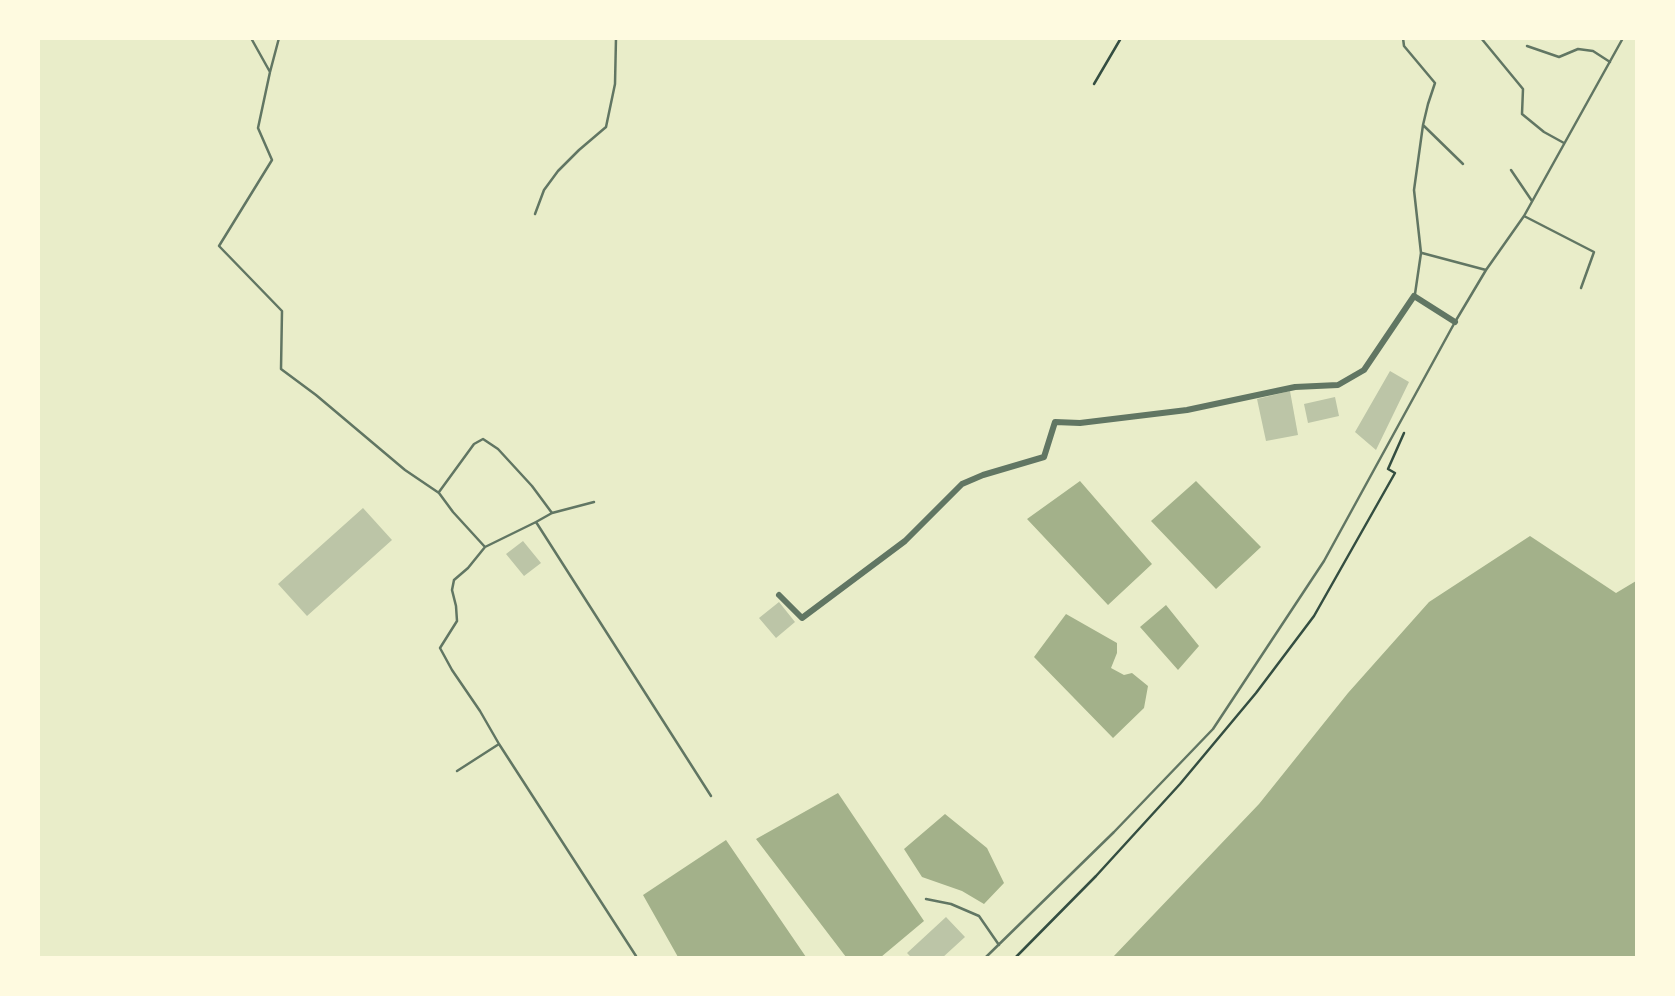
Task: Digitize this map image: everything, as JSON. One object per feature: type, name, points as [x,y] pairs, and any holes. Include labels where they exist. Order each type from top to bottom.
[{"type":"street","points":[[779,595],[802,618],[905,541],[962,484],[1044,457],[1055,422],[1080,423],[1187,410],[1295,387],[1338,385],[1364,370],[1414,296],[1455,322]]},
{"type":"lane","points":[[251,38],[270,72]]},
{"type":"lane","points":[[279,38],[258,128],[272,160],[219,246],[282,311],[281,369],[405,470],[439,493],[485,547]]},
{"type":"lane","points":[[535,214],[544,190],[558,171],[606,127],[615,84],[617,38]]},
{"type":"lane","points":[[1403,38],[1404,46],[1435,83],[1427,104],[1414,190],[1421,253],[1414,296]]},
{"type":"lane","points":[[1481,38],[1523,89],[1522,114],[1564,143]]},
{"type":"lane","points":[[985,957],[1114,832],[1213,729],[1324,561],[1455,322],[1486,270],[1524,216],[1623,38]]},
{"type":"lane","points":[[1527,46],[1559,57],[1578,49],[1593,51],[1610,62]]},
{"type":"lane","points":[[1423,125],[1463,164]]},
{"type":"lane","points":[[1511,170],[1532,201]]},
{"type":"lane","points":[[1524,216],[1594,252],[1581,288]]},
{"type":"lane","points":[[1421,253],[1486,270]]},
{"type":"lane","points":[[439,493],[474,444],[483,439],[498,449],[532,486],[551,513]]},
{"type":"lane","points":[[594,502],[551,513],[485,547],[454,580],[452,590],[457,621],[440,648],[636,956],[634,957]]},
{"type":"lane","points":[[536,522],[711,796]]},
{"type":"lane","points":[[457,771],[499,744]]},
{"type":"lane","points":[[926,899],[951,904],[979,916],[999,944]]},
{"type":"path","points":[[1094,84],[1121,38]]},
{"type":"shaded area","points":[[1080,481],[1152,564],[1108,605],[1027,519]]},
{"type":"shaded area","points":[[1196,481],[1261,547],[1216,589],[1151,521]]},
{"type":"shaded area","points":[[1530,536],[1616,593],[1636,581],[1636,957],[1113,957],[1259,804],[1348,693],[1429,602]]},
{"type":"shaded area","points":[[1166,605],[1199,646],[1178,670],[1140,627]]},
{"type":"shaded area","points":[[1066,614],[1117,643],[1117,653],[1111,668],[1124,675],[1132,673],[1148,686],[1144,708],[1113,738],[1034,657]]},
{"type":"shaded area","points":[[838,793],[924,921],[881,957],[846,957],[756,839]]},
{"type":"shaded area","points":[[945,814],[987,848],[1004,883],[984,904],[962,891],[922,877],[904,849]]},
{"type":"shaded area","points":[[726,840],[806,957],[678,957],[643,895]]},
{"type":"building","points":[[1390,371],[1409,382],[1376,450],[1355,432]]},
{"type":"building","points":[[1290,391],[1298,435],[1266,441],[1257,399]]},
{"type":"building","points":[[1335,397],[1339,416],[1308,423],[1304,404]]},
{"type":"building","points":[[363,508],[392,540],[307,616],[278,584]]},
{"type":"building","points":[[523,541],[541,563],[524,576],[506,554]]},
{"type":"building","points":[[779,602],[795,622],[776,638],[759,618]]},
{"type":"building","points":[[946,917],[965,937],[942,958],[912,958],[907,953]]}]
